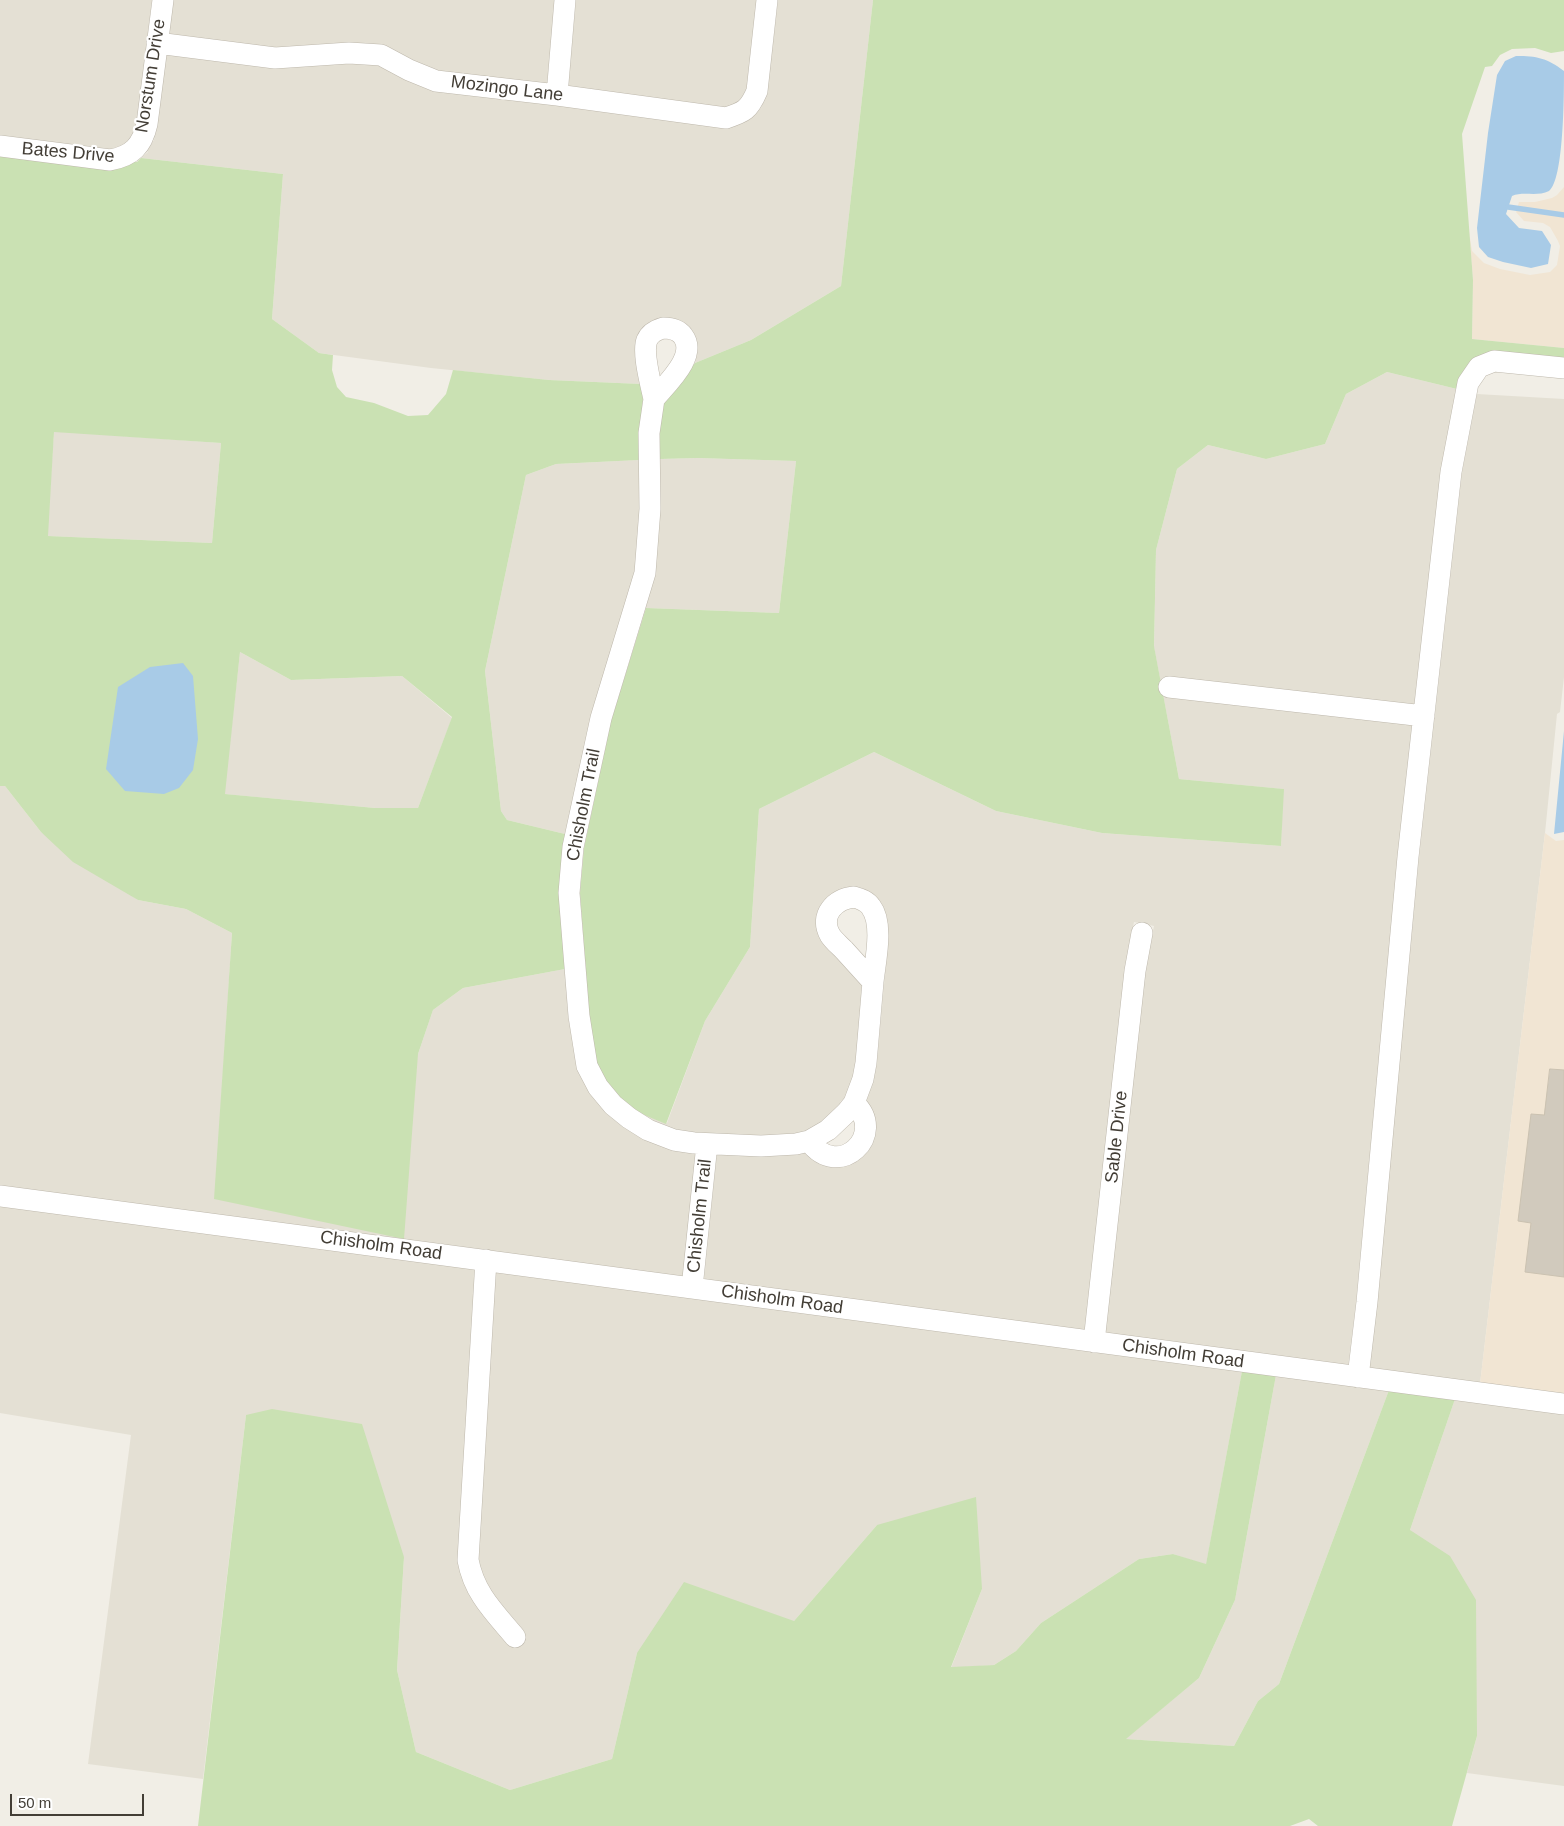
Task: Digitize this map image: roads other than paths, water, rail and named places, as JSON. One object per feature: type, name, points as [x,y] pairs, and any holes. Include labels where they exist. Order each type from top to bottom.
[{"type":"street","name":"Norstum Drive","points":[[134,150],[144,138],[147,124],[162,0]]},
{"type":"street","points":[[557,95],[565,0]]},
{"type":"street","name":"Mozingo Lane","points":[[157,43],[275,58],[349,53],[381,55],[409,70],[436,81],[726,118],[744,112],[751,105],[757,91],[767,0]]},
{"type":"street","name":"Bates Drive","points":[[0,146],[110,160],[123,158],[134,150]]},
{"type":"street","points":[[1358,1377],[1367,1302],[1406,877],[1452,472],[1468,382],[1479,367],[1494,361],[1564,368]]},
{"type":"street","name":"Chisholm Trail","points":[[654,399],[649,432],[650,509],[645,573],[601,718],[573,847],[569,893],[579,1016],[587,1066],[598,1087],[613,1105],[628,1118],[648,1130],[674,1140],[707,1144],[761,1146],[796,1144],[809,1141],[828,1130],[854,1103],[863,1079],[866,1062],[873,982]]},
{"type":"street","points":[[1169,687],[1424,716]]},
{"type":"street","name":"Sable Drive","points":[[1094,1342],[1135,971],[1142,933]]},
{"type":"street","points":[[809,1141],[815,1149],[825,1155],[837,1157],[848,1155],[858,1148],[864,1137],[866,1126],[863,1114],[854,1103]]},
{"type":"street","name":"Chisholm Trail","points":[[692,1288],[707,1144]]},
{"type":"street","name":"Chisholm Road","points":[[0,1196],[1564,1404]]},
{"type":"street","points":[[486,1260],[468,1560],[471,1576],[486,1603],[515,1637]]},
{"type":"water","points":[[1516,56],[1542,59],[1564,71],[1562,135],[1558,171],[1554,184],[1549,191],[1544,193],[1512,196],[1506,214],[1519,228],[1542,231],[1551,245],[1548,264],[1531,268],[1488,257],[1479,247],[1477,228],[1497,75],[1505,61]]},
{"type":"water","points":[[183,663],[193,676],[198,739],[193,770],[179,788],[164,794],[125,791],[106,769],[118,687],[150,667]]},
{"type":"water","points":[[1564,731],[1564,832],[1554,834]]},
{"type":"waterway","points":[[1508,207],[1564,215]]}]
